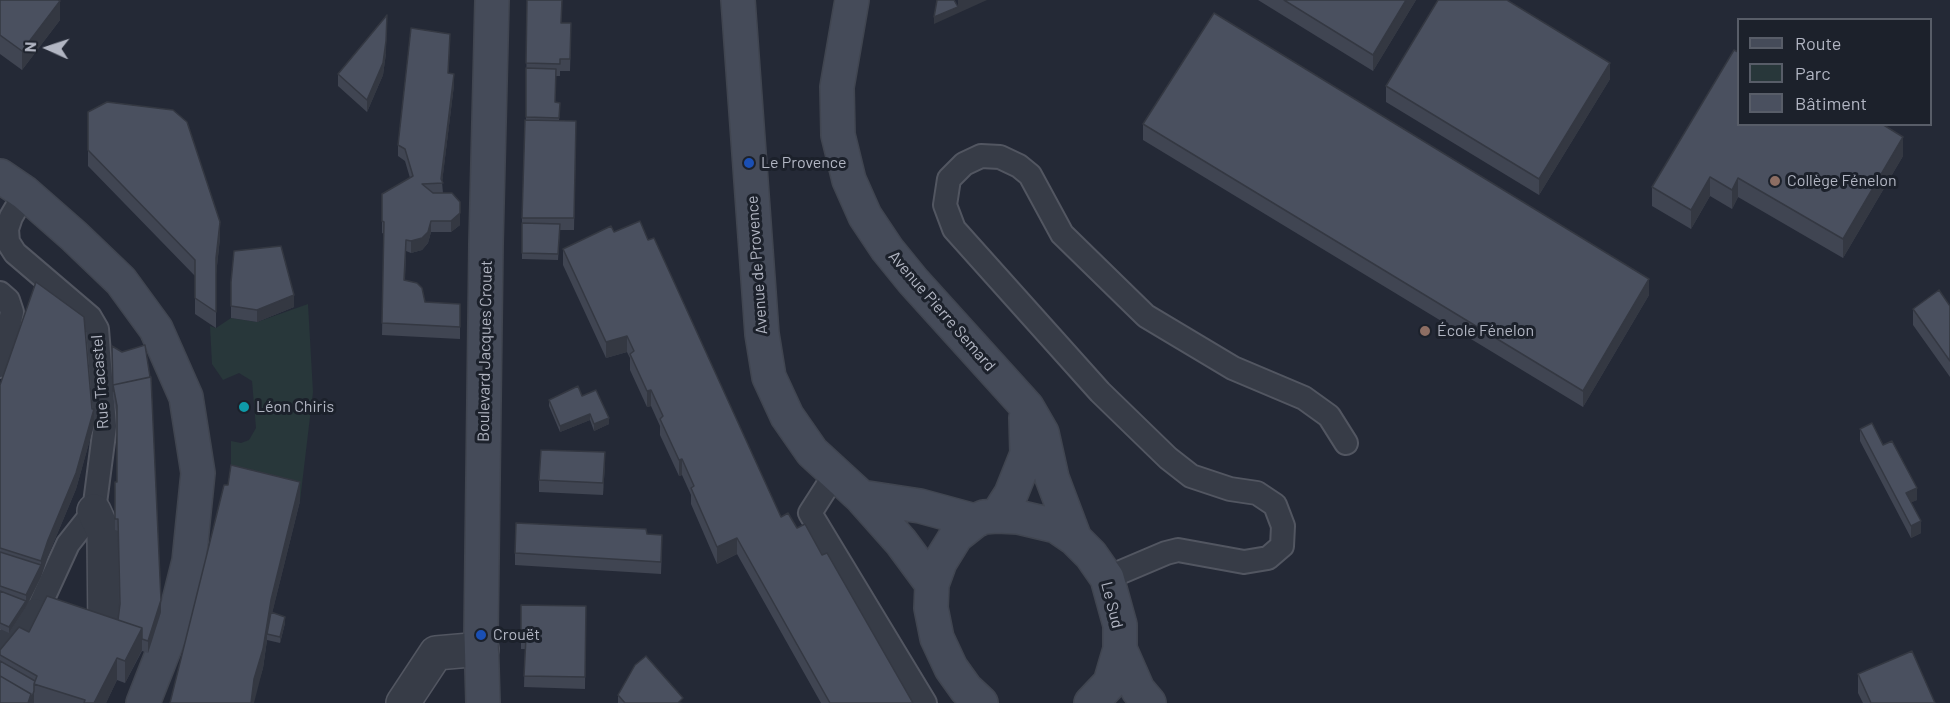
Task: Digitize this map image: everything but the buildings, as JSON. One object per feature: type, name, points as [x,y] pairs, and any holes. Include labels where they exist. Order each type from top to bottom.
[{"type":"main road","name":"Boulevard Jacques Crouet","points":[[483,703],[486,244],[492,0]]},
{"type":"main road","name":"Avenue de Provence","points":[[738,0],[762,334],[769,377],[787,416],[812,452],[861,497],[907,550],[932,584]]},
{"type":"main road","name":"Avenue Pierre Semard","points":[[852,0],[837,87],[838,135],[849,180],[865,216],[887,249],[1027,407],[1042,433],[1052,478],[1075,538]]},
{"type":"main road","points":[[13,184],[74,236],[121,281],[156,329],[186,397],[198,473],[189,561],[172,629],[143,703]]},
{"type":"main road","points":[[979,702],[951,668],[937,638],[930,608],[932,584],[946,550],[956,536],[986,519],[1011,494],[1027,454],[1027,407]]},
{"type":"main road","points":[[861,497],[986,519]]},
{"type":"main road","name":"Le Sud","points":[[986,519],[1017,517],[1056,526],[1075,538],[1091,555],[1107,578],[1120,625],[1120,649],[1110,683],[1091,703]]},
{"type":"main road","points":[[1120,649],[1138,690],[1149,703]]},
{"type":"street","points":[[94,511],[104,533],[105,638]]},
{"type":"street","points":[[0,655],[35,616]]},
{"type":"street","points":[[403,703],[436,653],[482,649]]},
{"type":"lane","points":[[1107,578],[1178,550],[1244,562],[1268,558],[1281,546],[1283,526],[1275,505],[1257,493],[1230,489],[1191,476],[1168,458],[1100,392],[954,229],[945,205],[949,179],[964,164],[981,156],[1000,157],[1019,166],[1030,175],[1062,234],[1146,316],[1233,368],[1304,398],[1329,416],[1346,444]]},
{"type":"lane","name":"Rue Tracastel","points":[[13,184],[11,217],[4,243],[90,318],[97,330],[105,426],[94,511]]},
{"type":"lane","points":[[0,293],[8,300],[12,312],[0,366]]},
{"type":"lane","points":[[835,474],[810,513],[925,703]]},
{"type":"lane","points":[[35,616],[68,544],[94,511]]},
{"type":"green space","points":[[308,304],[313,392],[300,501],[231,484],[231,441],[241,443],[249,440],[256,428],[252,381],[239,373],[223,380],[212,364],[210,326],[216,328],[231,318],[257,322]]},
{"type":"place","name":"Le Provence","points":[[749,163]]},
{"type":"place","name":"Collège Fénelon","points":[[1775,181]]},
{"type":"place","name":"École Fénelon","points":[[1425,331]]},
{"type":"place","name":"Léon Chiris","points":[[244,407]]},
{"type":"place","name":"Crouët","points":[[481,635]]}]
